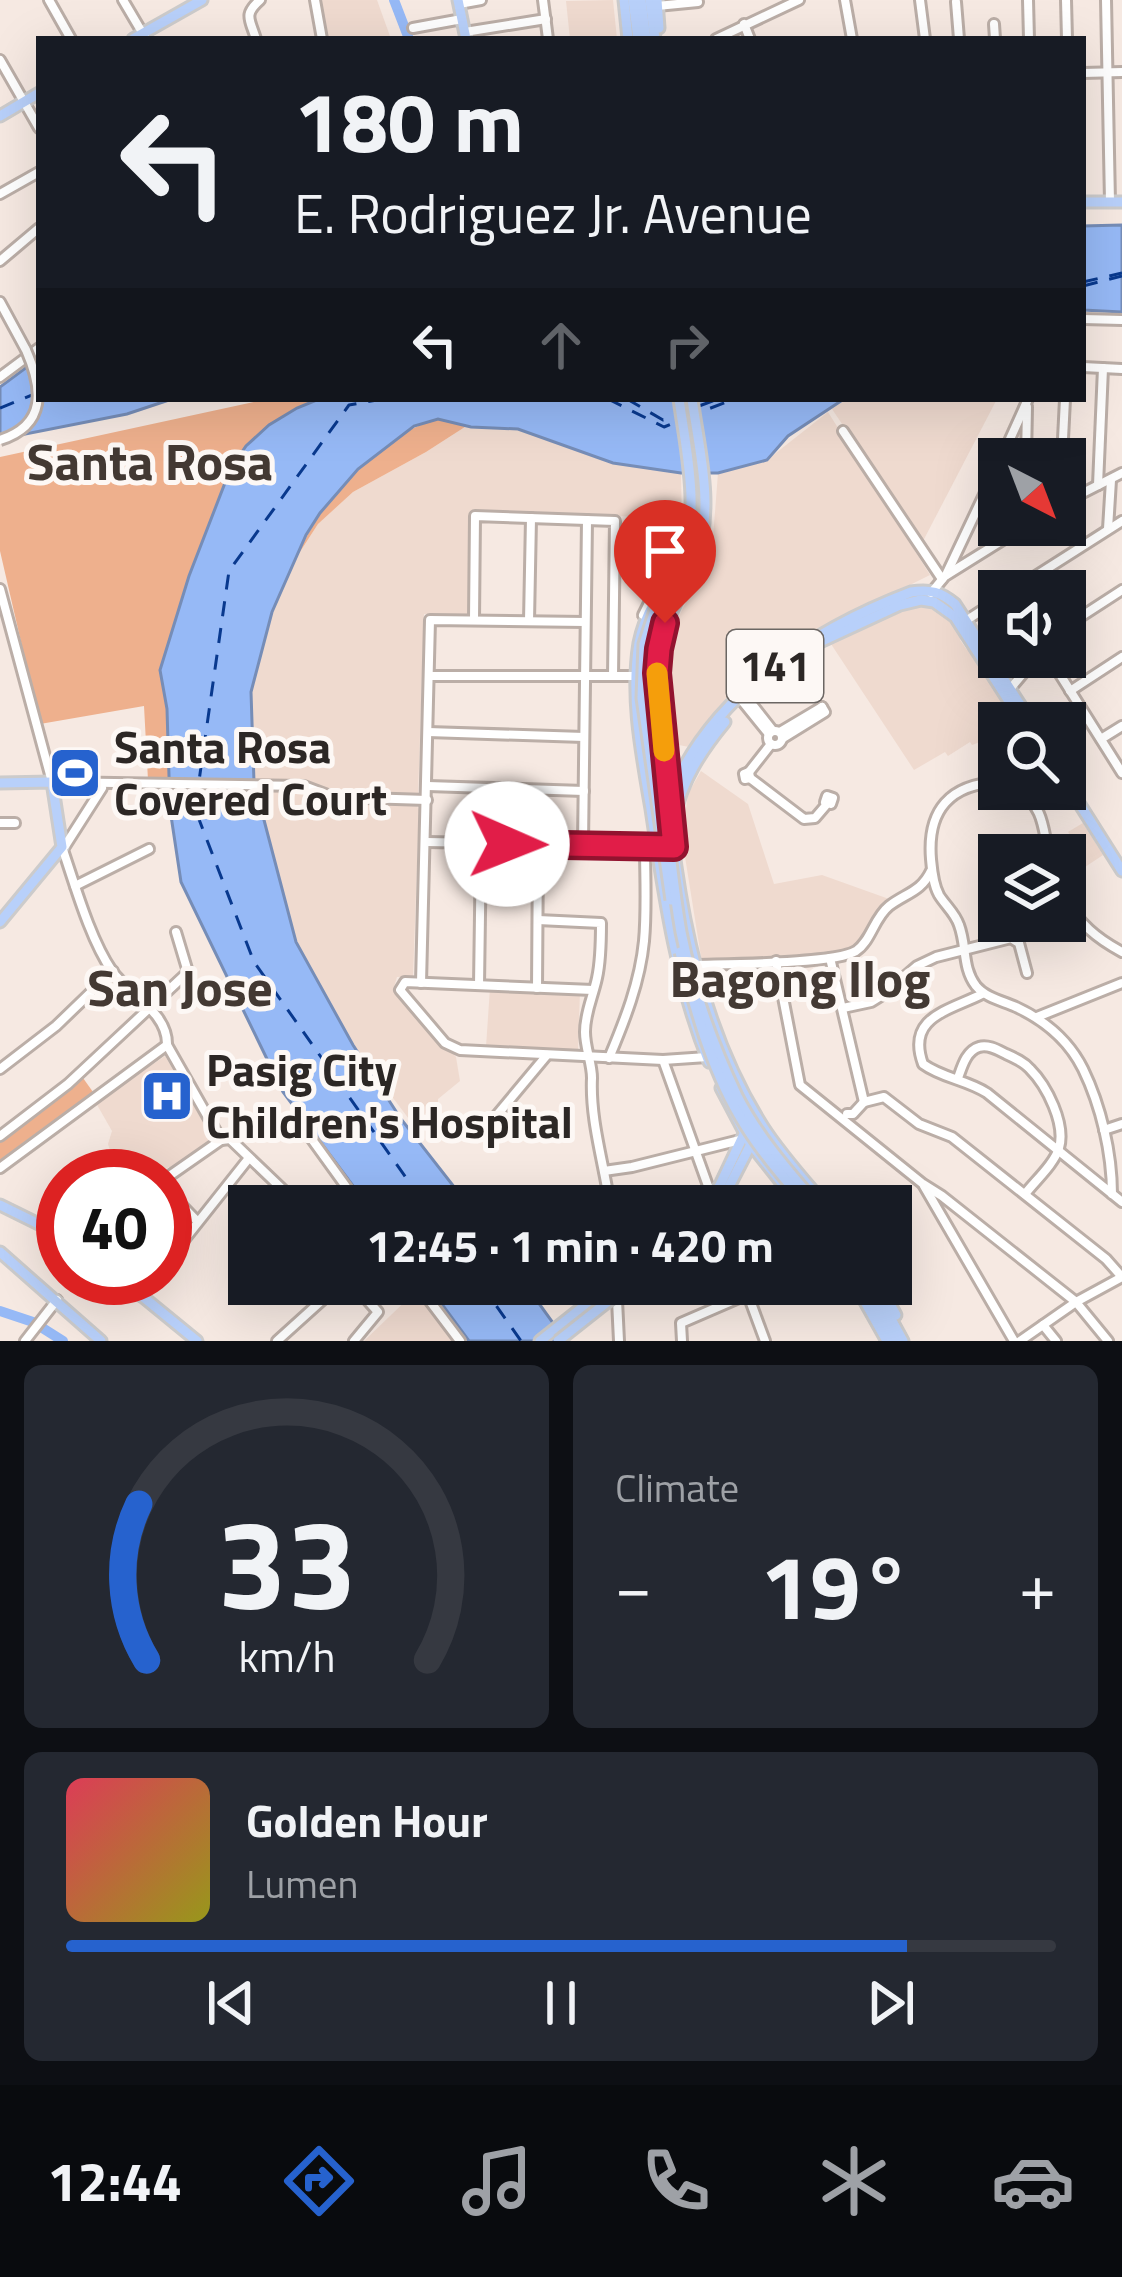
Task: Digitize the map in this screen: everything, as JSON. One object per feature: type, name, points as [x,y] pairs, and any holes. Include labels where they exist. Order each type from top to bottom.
[{"type":"main road","points":[[142,36],[200,0]]},
{"type":"main road","points":[[626,36],[640,1]]},
{"type":"main road","points":[[640,1],[649,36]]},
{"type":"main road","points":[[640,1],[649,36]]},
{"type":"main road","points":[[459,2],[465,35]]},
{"type":"main road","points":[[0,116],[36,95]]},
{"type":"main road","points":[[679,402],[691,514],[689,540],[682,572],[651,646],[650,697],[682,934],[702,1006],[736,1092],[773,1153],[803,1185]]},
{"type":"main road","points":[[692,402],[704,518],[697,557],[659,598],[652,618],[644,644],[642,698],[676,936],[695,1009],[729,1096],[787,1185]]},
{"type":"main road","name":"141","points":[[682,572],[655,597],[640,643],[636,698],[651,846],[707,1057],[745,1139],[784,1185]]},
{"type":"main road","name":"141","points":[[682,572],[665,623],[657,673],[674,847],[696,965],[713,1022],[742,1090],[762,1126],[808,1185]]},
{"type":"main road","name":"141","points":[[651,846],[684,766],[744,692],[797,650],[839,625],[911,592],[930,596]]},
{"type":"main road","points":[[930,596],[946,596],[967,620],[1016,702]]},
{"type":"main road","points":[[930,596],[955,616],[1013,702]]},
{"type":"main road","name":"141","points":[[674,847],[675,814],[684,784],[707,744],[745,700],[827,638],[930,596]]},
{"type":"main road","points":[[663,737],[677,753],[696,748]]},
{"type":"main road","points":[[0,782],[52,782],[64,847],[0,922]]},
{"type":"main road","points":[[38,782],[54,798]]},
{"type":"main road","points":[[1083,810],[1122,871]]},
{"type":"main road","points":[[696,1027],[713,1022]]},
{"type":"main road","points":[[728,1185],[738,1173],[745,1139],[762,1126]]},
{"type":"main road","points":[[0,1205],[36,1223]]},
{"type":"main road","points":[[0,1252],[36,1282]]},
{"type":"main road","points":[[62,1305],[101,1341]]},
{"type":"main road","points":[[152,1305],[196,1341]]},
{"type":"main road","points":[[540,1341],[585,1305]]},
{"type":"main road","points":[[558,1341],[603,1305]]},
{"type":"main road","points":[[878,1305],[898,1341]]},
{"type":"street","points":[[49,0],[69,36]]},
{"type":"street","points":[[123,0],[140,36]]},
{"type":"street","points":[[255,36],[248,15],[260,0]]},
{"type":"street","points":[[315,0],[321,36]]},
{"type":"street","points":[[459,2],[481,0]]},
{"type":"street","points":[[543,0],[548,36]]},
{"type":"street","points":[[722,36],[800,0]]},
{"type":"street","points":[[845,0],[851,36]]},
{"type":"street","points":[[920,0],[926,36]]},
{"type":"street","points":[[1028,0],[1029,36]]},
{"type":"street","points":[[1066,0],[1066,36]]},
{"type":"street","points":[[1106,0],[1106,73],[1116,202]]},
{"type":"street","points":[[640,1],[698,2]]},
{"type":"street","points":[[956,2],[959,36]]},
{"type":"street","points":[[412,28],[462,19]]},
{"type":"street","points":[[465,35],[545,19]]},
{"type":"street","points":[[744,24],[749,36]]},
{"type":"street","points":[[994,24],[995,36]]},
{"type":"street","points":[[0,60],[36,123]]},
{"type":"street","points":[[1086,73],[1122,72]]},
{"type":"street","points":[[0,194],[36,174]]},
{"type":"street","points":[[0,261],[36,231]]},
{"type":"street","points":[[0,302],[32,351],[0,377]]},
{"type":"street","points":[[1086,319],[1122,320]]},
{"type":"street","points":[[1086,367],[1122,369]]},
{"type":"street","points":[[1098,485],[1103,368]]},
{"type":"street","points":[[0,440],[22,430],[34,416],[37,402]]},
{"type":"street","points":[[1026,438],[1027,402]]},
{"type":"street","points":[[1011,438],[1027,402]]},
{"type":"street","points":[[1063,438],[1065,402]]},
{"type":"street","points":[[843,431],[943,578]]},
{"type":"street","points":[[1086,491],[1122,473]]},
{"type":"street","points":[[1108,530],[1111,478]]},
{"type":"street","points":[[930,596],[978,506]]},
{"type":"street","points":[[474,620],[475,516],[615,521],[613,676]]},
{"type":"street","points":[[529,621],[531,518]]},
{"type":"street","points":[[583,845],[587,520]]},
{"type":"street","points":[[1045,570],[1122,521]]},
{"type":"street","points":[[943,578],[993,546]]},
{"type":"street","points":[[642,752],[633,676],[636,642],[674,554]]},
{"type":"street","points":[[0,589],[52,782],[304,786],[333,796],[427,800]]},
{"type":"street","points":[[1086,613],[1122,590]]},
{"type":"street","points":[[967,620],[978,613]]},
{"type":"street","points":[[421,982],[430,620],[585,622]]},
{"type":"street","points":[[1070,691],[1122,658]]},
{"type":"street","points":[[429,676],[633,676]]},
{"type":"street","points":[[1010,689],[1019,678]]},
{"type":"street","points":[[1062,678],[1122,773]]},
{"type":"street","points":[[745,700],[775,736]]},
{"type":"street","points":[[775,736],[825,712],[822,706],[775,736],[749,775],[805,819],[815,818],[826,804]]},
{"type":"street","points":[[1101,739],[1122,726]]},
{"type":"street","points":[[428,732],[584,737]]},
{"type":"street","points":[[978,785],[955,794],[942,807],[931,831],[932,869],[939,895],[959,922],[972,981],[983,994],[1037,1017],[1069,1048],[1083,1070],[1117,1179],[1112,1194]]},
{"type":"street","points":[[428,786],[584,791]]},
{"type":"street","points":[[102,788],[64,847],[82,907],[113,971],[166,1031],[167,1045],[221,1140]]},
{"type":"street","points":[[0,823],[15,823]]},
{"type":"street","points":[[425,842],[674,847]]},
{"type":"street","points":[[479,985],[481,844]]},
{"type":"street","points":[[537,988],[538,844]]},
{"type":"street","points":[[609,1058],[641,964],[651,846]]},
{"type":"street","points":[[75,886],[149,849]]},
{"type":"street","points":[[696,965],[830,958],[857,950],[885,910],[914,893],[932,869]]},
{"type":"street","points":[[914,893],[939,895]]},
{"type":"street","points":[[538,920],[601,922],[601,957],[585,1024],[606,1185]]},
{"type":"street","points":[[1086,928],[1122,952]]},
{"type":"street","points":[[0,1136],[68,1084],[188,972],[176,932]]},
{"type":"street","points":[[843,1009],[871,1002],[917,967],[1011,938],[1019,943],[1027,973]]},
{"type":"street","points":[[830,958],[864,1102]]},
{"type":"street","points":[[776,961],[800,1085],[1076,1302],[1108,1341]]},
{"type":"street","points":[[0,1070],[56,1026],[113,971]]},
{"type":"street","points":[[593,990],[421,982],[405,982],[400,990],[453,1048],[663,1060],[707,1057]]},
{"type":"street","points":[[1037,1017],[1120,982]]},
{"type":"street","points":[[983,994],[925,1023],[919,1050],[923,1064],[987,1093],[1122,1202]]},
{"type":"street","points":[[0,1168],[167,1045]]},
{"type":"street","points":[[958,1078],[967,1057],[978,1047],[998,1050],[1030,1068],[1040,1081],[1057,1116],[1060,1139],[1058,1153],[1025,1194]]},
{"type":"street","points":[[482,1133],[548,1054]]},
{"type":"street","points":[[663,1060],[706,1185]]},
{"type":"street","points":[[847,1114],[864,1102],[884,1097],[920,1124],[952,1138],[1106,1258],[1122,1277],[1017,1341],[923,1184]]},
{"type":"street","points":[[1104,1130],[1122,1124]]},
{"type":"street","points":[[303,1127],[345,1185]]},
{"type":"street","points":[[192,1162],[221,1140],[230,1139],[278,1185]]},
{"type":"street","points":[[604,1171],[745,1139]]},
{"type":"street","points":[[192,1228],[249,1158]]},
{"type":"street","points":[[192,1215],[197,1221]]},
{"type":"street","points":[[25,1341],[53,1305]]},
{"type":"street","points":[[277,1341],[316,1305]]},
{"type":"street","points":[[354,1341],[378,1312],[372,1305]]},
{"type":"street","points":[[433,1305],[460,1341]]},
{"type":"street","points":[[616,1305],[619,1341]]},
{"type":"street","points":[[682,1341],[681,1323],[715,1305]]},
{"type":"street","points":[[752,1305],[765,1341]]},
{"type":"street","points":[[1043,1325],[1056,1341]]},
{"type":"shaded area","points":[[316,0],[377,0],[390,36],[323,36]]},
{"type":"shaded area","points":[[613,0],[617,36],[570,36],[566,1]]},
{"type":"shaded area","points":[[254,402],[308,402],[269,425],[246,446],[230,471],[189,576],[160,670],[167,709],[169,781],[148,780],[144,706],[40,724],[0,551],[0,457]]},
{"type":"shaded area","points":[[842,402],[995,402],[922,543],[832,409]]},
{"type":"shaded area","points":[[828,412],[930,575],[795,642],[746,681],[689,747],[669,743],[662,677],[675,624],[713,538],[718,473],[767,460]]},
{"type":"shaded area","points":[[438,419],[468,425],[353,492],[318,524],[296,558],[321,514],[353,473],[393,440]]},
{"type":"shaded area","points":[[468,425],[518,429],[613,463],[681,473],[682,528],[665,576],[643,572],[646,560],[638,545],[639,517],[472,510],[470,615],[424,614],[418,796],[342,795],[306,783],[254,782],[251,692],[272,612],[296,558],[318,524],[353,492]]},
{"type":"shaded area","points":[[924,605],[949,614],[966,636],[960,640],[978,656],[978,678],[992,678],[1007,702],[978,702],[978,743],[970,742],[948,756],[945,752],[914,770],[831,644],[909,607]]},
{"type":"shaded area","points":[[701,771],[748,804],[774,884],[822,875],[889,899],[856,946],[834,955],[702,963],[682,838],[688,794]]},
{"type":"shaded area","points":[[304,789],[326,801],[416,805],[419,809],[413,977],[397,977],[394,987],[456,1057],[460,1081],[412,1123],[353,1045],[296,942],[257,793]]},
{"type":"shaded area","points":[[1083,823],[1103,855],[1086,866],[1086,834],[1068,832]]},
{"type":"shaded area","points":[[490,988],[580,991],[578,1052],[486,1047]]},
{"type":"shaded area","points":[[165,1056],[214,1141],[192,1157],[192,1149],[110,1149],[112,1131],[96,1103]]},
{"type":"shaded area","points":[[83,1078],[93,1092],[0,1160],[0,1140]]},
{"type":"shaded area","points":[[401,1305],[428,1305],[453,1341],[364,1341]]},
{"type":"water","points":[[1122,225],[1122,312],[1086,310],[1086,226]]},
{"type":"water","points":[[36,360],[36,402],[163,402],[127,414],[0,439],[0,387]]},
{"type":"water","points":[[312,402],[839,402],[788,436],[767,460],[718,473],[613,463],[518,429],[471,427],[438,419],[414,426],[358,469],[306,535],[272,612],[251,692],[254,782],[296,942],[353,1045],[401,1119],[453,1185],[352,1185],[283,1092],[181,882],[170,809],[167,709],[160,670],[189,576],[230,470],[246,446],[269,425]]},
{"type":"water","points":[[442,1305],[540,1305],[566,1341],[469,1341]]},
{"type":"waterway","points":[[394,0],[408,36]]},
{"type":"waterway","points":[[0,1311],[33,1322],[63,1341]]},
{"type":"ferry route","points":[[1086,281],[1122,273]]},
{"type":"ferry route","points":[[1086,285],[1122,276]]},
{"type":"ferry route","points":[[0,408],[36,393]]},
{"type":"ferry route","points":[[366,402],[349,405],[229,571],[195,809],[254,962],[411,1185]]},
{"type":"ferry route","points":[[614,402],[664,427],[676,422]]},
{"type":"ferry route","points":[[632,402],[663,420],[690,410]]},
{"type":"ferry route","points":[[699,406],[710,402]]},
{"type":"ferry route","points":[[685,418],[726,402]]},
{"type":"ferry route","points":[[496,1305],[521,1341]]},
{"type":"slow traffic","points":[[657,673],[664,751]]},
{"type":"place","name":"Santa Rosa Covered Court","points":[[75,773]]},
{"type":"place","name":"Pasig City Children's Hospital","points":[[167,1096]]},
{"type":"district","name":"Santa Rosa","points":[[150,462]]},
{"type":"district","name":"Bagong Ilog","points":[[800,979]]},
{"type":"district","name":"San Jose","points":[[180,988]]},
{"type":"route","points":[[507,844],[674,847],[657,673],[665,623]]}]
